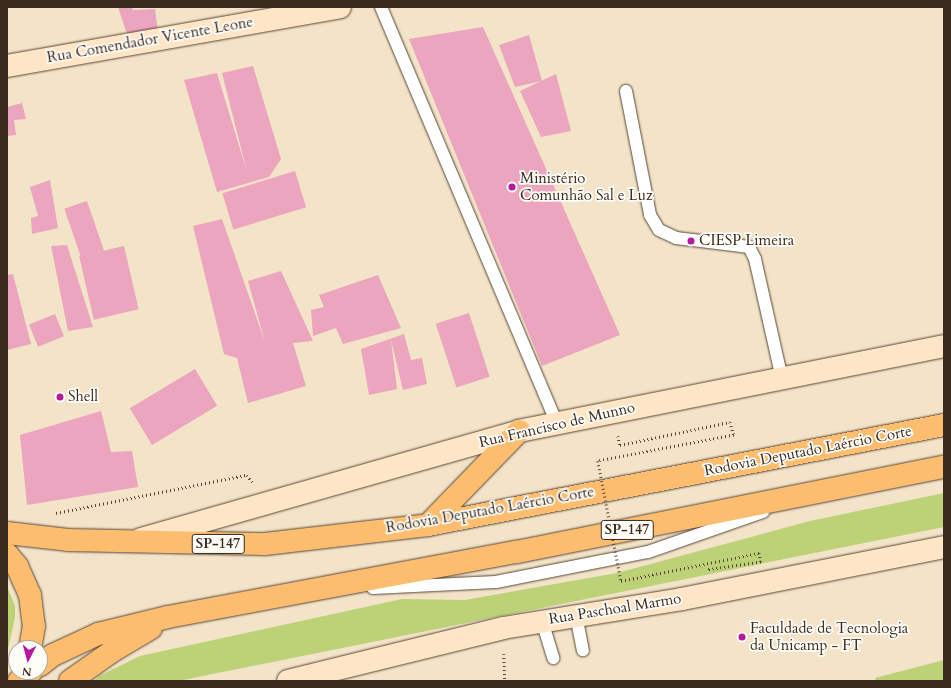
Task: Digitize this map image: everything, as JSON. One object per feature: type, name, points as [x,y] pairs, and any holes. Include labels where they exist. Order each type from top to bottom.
[{"type":"highway","name":"Rodovia Deputado Laércio Corte","points":[[7,533],[68,540],[265,544],[428,524],[944,425]]},
{"type":"highway","points":[[428,524],[519,431]]},
{"type":"highway","name":"SP-147","points":[[48,659],[53,655],[98,634],[168,617],[310,591],[944,467]]},
{"type":"highway","points":[[7,554],[18,566],[30,595],[34,626],[31,640]]},
{"type":"highway","points":[[70,681],[114,650],[168,617]]},
{"type":"street","name":"Rua Comendador Vicente Leone","points":[[7,66],[340,7]]},
{"type":"street","name":"Rua Francisco de Munno","points":[[129,542],[519,431],[944,346]]},
{"type":"street","name":"Rua Paschoal Marmo","points":[[288,681],[542,621],[682,599],[944,547]]},
{"type":"lane","points":[[381,7],[557,423]]},
{"type":"lane","points":[[626,91],[650,215],[659,230],[676,238],[749,247],[755,259],[782,379]]},
{"type":"lane","points":[[576,615],[583,650]]},
{"type":"lane","points":[[542,621],[553,658]]},
{"type":"path","points":[[620,445],[730,422],[734,435],[598,461],[621,581],[759,553],[761,562],[707,570]]},
{"type":"path","points":[[50,514],[247,476],[269,503]]},
{"type":"green space","points":[[944,493],[944,527],[178,681],[94,681],[99,676],[140,656],[402,599],[465,600],[617,573],[810,521]]},
{"type":"green space","points":[[7,586],[15,606],[15,617],[10,640],[8,640],[7,654]]},
{"type":"green space","points":[[944,660],[944,681],[876,681],[875,678]]},
{"type":"building","points":[[118,7],[132,7],[133,10],[155,9],[158,32],[128,37]]},
{"type":"building","name":"Ministério Comunhão Sal e Luz","points":[[483,27],[620,335],[542,366],[409,39]]},
{"type":"building","points":[[529,35],[542,81],[515,87],[499,45]]},
{"type":"building","points":[[253,66],[281,159],[269,177],[217,192],[184,80],[217,73],[247,172],[222,73]]},
{"type":"building","points":[[556,74],[571,131],[541,137],[520,91]]},
{"type":"building","points":[[22,103],[26,119],[14,120],[16,135],[7,136],[7,107]]},
{"type":"building","points":[[295,171],[306,207],[233,230],[222,193]]},
{"type":"building","points":[[50,180],[58,228],[32,234],[31,218],[38,216],[30,187]]},
{"type":"building","points":[[87,201],[104,250],[81,258],[64,209]]},
{"type":"building","points":[[222,219],[265,342],[248,281],[281,271],[313,341],[293,343],[306,386],[248,403],[237,358],[224,354],[193,226]]},
{"type":"building","points":[[67,245],[93,327],[68,331],[51,246]]},
{"type":"building","points":[[124,246],[139,309],[94,320],[79,256]]},
{"type":"building","points":[[13,274],[31,344],[7,350],[7,275]]},
{"type":"building","points":[[378,275],[401,328],[343,344],[336,328],[313,336],[311,310],[324,307],[319,295]]},
{"type":"building","points":[[469,313],[490,377],[456,388],[436,324]]},
{"type":"building","points":[[55,314],[64,336],[38,347],[29,324]]},
{"type":"building","points":[[404,334],[411,360],[422,358],[427,384],[403,390],[391,340],[397,389],[369,395],[361,349]]},
{"type":"building","name":"Shell","points":[[195,369],[217,406],[152,445],[130,408]]},
{"type":"building","name":"Shell","points":[[101,411],[111,452],[132,451],[138,487],[27,505],[20,435]]},
{"type":"place","name":"Ministério Comunhão Sal e Luz","points":[[512,187]]},
{"type":"place","name":"CIESP Limeira","points":[[691,241]]},
{"type":"place","name":"Shell","points":[[60,397]]},
{"type":"place","name":"Faculdade de Tecnologia da Unicamp - FT","points":[[742,637]]}]
